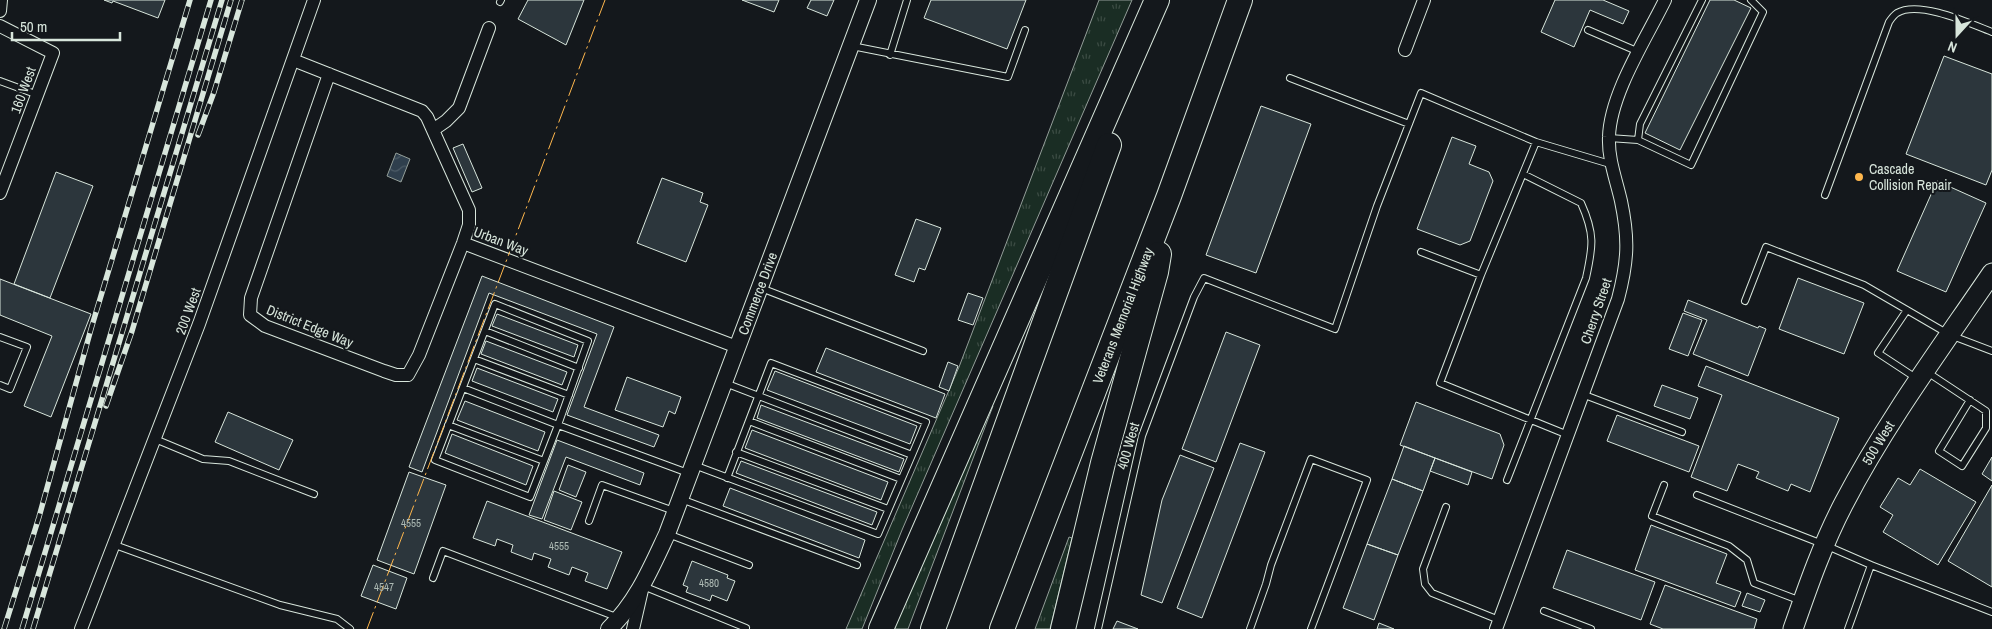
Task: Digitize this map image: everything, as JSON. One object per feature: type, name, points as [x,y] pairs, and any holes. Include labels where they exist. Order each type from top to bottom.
[{"type":"highway","points":[[881,629],[1157,0]]},
{"type":"highway","points":[[933,629],[1162,0]]},
{"type":"highway","name":"Veterans Memorial Highway","points":[[1002,629],[1169,196],[1240,0]]},
{"type":"highway","points":[[1062,629],[1103,463],[1156,272],[1169,196]]},
{"type":"main road","name":"500 West","points":[[1793,629],[1825,544],[1856,480],[1890,424],[1992,273]]},
{"type":"street","points":[[0,11],[1,0]]},
{"type":"street","name":"200 West","points":[[81,629],[199,324],[314,0]]},
{"type":"street","name":"Commerce Drive","points":[[621,626],[643,586],[667,534],[868,0]]},
{"type":"street","points":[[1405,50],[1424,0]]},
{"type":"street","name":"Cherry Street","points":[[1498,625],[1618,299],[1626,269],[1627,238],[1621,201],[1610,164],[1609,138],[1614,107],[1665,0]]},
{"type":"street","name":"160 West","points":[[0,26],[53,53],[0,193]]},
{"type":"street","points":[[433,130],[446,121],[459,108],[489,28]]},
{"type":"street","name":"Urban Way","points":[[293,60],[415,108],[427,117],[468,210],[469,225],[463,243],[737,347]]},
{"type":"street","name":"District Edge Way","points":[[329,74],[251,298],[250,315],[265,326],[384,372],[408,375],[419,355],[463,243]]},
{"type":"lane","points":[[890,55],[907,0]]},
{"type":"lane","points":[[1638,140],[1640,124],[1702,0]]},
{"type":"lane","points":[[1609,138],[1638,140],[1691,165],[1763,12],[1751,0]]},
{"type":"lane","points":[[1825,195],[1889,22],[1897,12],[1914,7],[1928,8],[1946,13],[1992,32]]},
{"type":"lane","points":[[850,46],[1008,77],[1025,30]]},
{"type":"lane","points":[[1588,30],[1639,52]]},
{"type":"lane","points":[[1290,78],[1409,124],[1420,93],[1536,142],[1610,164]]},
{"type":"lane","points":[[0,81],[38,95]]},
{"type":"lane","name":"400 West","points":[[1098,629],[1142,436],[1194,297],[1204,278],[1335,329],[1377,206],[1409,124]]},
{"type":"lane","points":[[1536,142],[1481,274],[1440,383],[1568,435]]},
{"type":"lane","points":[[1507,480],[1586,278],[1590,260],[1592,234],[1581,203],[1523,174]]},
{"type":"lane","points":[[1745,300],[1766,247],[1864,285],[1950,335],[1992,351]]},
{"type":"lane","points":[[1421,252],[1481,274]]},
{"type":"lane","points":[[760,288],[923,351]]},
{"type":"lane","points":[[495,304],[588,341],[530,497],[435,460],[485,331],[495,304]]},
{"type":"lane","points":[[1907,310],[1878,353],[1970,400],[1986,411],[1986,428],[1962,466],[1939,451],[1970,400]]},
{"type":"lane","points":[[485,331],[579,368]]},
{"type":"lane","points":[[0,337],[26,347],[10,388],[0,385]]},
{"type":"lane","points":[[474,359],[569,395]]},
{"type":"lane","points":[[463,388],[558,425],[691,469],[727,478],[878,534],[926,422],[771,363],[727,478]]},
{"type":"lane","points":[[724,383],[912,455]]},
{"type":"lane","points":[[1582,394],[1682,432]]},
{"type":"lane","points":[[749,421],[901,479]]},
{"type":"lane","points":[[448,426],[544,462]]},
{"type":"lane","points":[[156,439],[203,459],[229,461],[314,494]]},
{"type":"lane","points":[[736,452],[888,509]]},
{"type":"lane","points":[[1250,629],[1271,565],[1311,459],[1367,480],[1311,629]]},
{"type":"lane","points":[[1664,484],[1652,516],[1728,546],[1747,560],[1754,583],[1802,601]]},
{"type":"lane","points":[[589,522],[602,485],[677,505],[857,566]]},
{"type":"lane","points":[[1697,495],[1825,544],[1871,565],[1992,612]]},
{"type":"lane","points":[[1446,507],[1423,570],[1425,584],[1432,593],[1498,625]]},
{"type":"lane","points":[[667,534],[749,565]]},
{"type":"lane","points":[[115,545],[280,605],[337,619],[350,629]]},
{"type":"lane","points":[[433,578],[443,552],[621,626]]},
{"type":"lane","points":[[1848,629],[1871,565]]},
{"type":"lane","points":[[643,586],[746,628]]},
{"type":"lane","points":[[1544,611],[1591,629]]},
{"type":"green space","points":[[1099,0],[1132,0],[902,530],[862,629],[846,629],[959,367]]},
{"type":"green space","points":[[985,403],[993,406],[908,629],[894,629]]},
{"type":"green space","points":[[1069,537],[1072,538],[1050,629],[1035,629]]},
{"type":"water","points":[[396,153],[410,159],[401,182],[387,176]]},
{"type":"building","points":[[104,0],[165,0],[158,18],[113,1],[112,3]]},
{"type":"building","points":[[528,0],[584,0],[566,45],[518,19]]},
{"type":"building","points":[[742,0],[779,0],[774,12]]},
{"type":"building","points":[[811,0],[834,0],[827,16],[807,8]]},
{"type":"building","points":[[931,0],[1026,0],[1007,49],[924,18]]},
{"type":"building","points":[[1555,0],[1603,0],[1629,11],[1623,24],[1590,10],[1574,47],[1541,32]]},
{"type":"building","points":[[1710,0],[1734,0],[1751,8],[1680,150],[1645,133]]},
{"type":"building","points":[[1944,56],[1992,74],[1992,170],[1986,185],[1906,154]]},
{"type":"building","points":[[1261,106],[1311,124],[1256,273],[1206,255]]},
{"type":"building","points":[[1452,137],[1476,146],[1469,164],[1489,172],[1493,181],[1470,241],[1460,245],[1417,229]]},
{"type":"building","points":[[463,144],[482,188],[472,192],[453,148]]},
{"type":"building","points":[[56,172],[93,186],[50,298],[14,284]]},
{"type":"building","points":[[662,178],[703,193],[700,202],[708,205],[686,262],[637,243]]},
{"type":"building","points":[[1937,181],[1986,203],[1946,292],[1897,271]]},
{"type":"building","points":[[916,219],[941,228],[925,270],[919,268],[914,282],[895,275]]},
{"type":"building","points":[[482,276],[614,327],[584,407],[659,435],[654,447],[567,415],[597,334],[489,293],[422,472],[409,467]]},
{"type":"building","points":[[1798,278],[1864,303],[1844,354],[1779,329]]},
{"type":"building","points":[[0,279],[91,314],[51,417],[24,406],[52,336],[0,315]]},
{"type":"building","points":[[968,293],[983,298],[973,325],[958,320]]},
{"type":"building","points":[[1688,300],[1758,328],[1759,326],[1766,329],[1748,376],[1693,354],[1707,320],[1684,311]]},
{"type":"building","points":[[1683,313],[1702,320],[1688,356],[1669,349]]},
{"type":"building","points":[[497,314],[578,345],[574,357],[492,326]]},
{"type":"building","points":[[1226,332],[1260,345],[1216,462],[1182,449]]},
{"type":"building","points":[[486,341],[567,372],[562,385],[481,354]]},
{"type":"building","points":[[826,348],[945,394],[936,418],[816,372]]},
{"type":"building","points":[[948,362],[958,366],[949,391],[939,387]]},
{"type":"building","points":[[1706,366],[1839,418],[1810,492],[1791,484],[1788,491],[1756,478],[1759,472],[1738,464],[1727,491],[1691,477],[1722,395],[1698,386]]},
{"type":"building","points":[[477,368],[558,399],[553,412],[472,381]]},
{"type":"building","points":[[775,371],[917,426],[910,444],[767,390]]},
{"type":"building","points":[[627,377],[681,397],[675,414],[669,411],[663,427],[615,410]]},
{"type":"building","points":[[1662,385],[1698,398],[1690,419],[1654,406]]},
{"type":"building","points":[[465,401],[545,432],[538,451],[457,420]]},
{"type":"building","points":[[1416,402],[1500,434],[1504,445],[1492,479],[1400,445]]},
{"type":"building","points":[[761,405],[904,459],[899,472],[757,418]]},
{"type":"building","points":[[228,412],[293,440],[279,470],[215,442]]},
{"type":"building","points":[[1617,415],[1699,446],[1689,472],[1607,441]]},
{"type":"building","points":[[752,430],[888,482],[881,500],[745,448]]},
{"type":"building","points":[[452,434],[533,466],[526,485],[445,453]]},
{"type":"building","points":[[557,440],[644,473],[640,485],[566,457],[542,519],[529,515]]},
{"type":"building","points":[[1240,443],[1265,452],[1202,618],[1177,608]]},
{"type":"building","points":[[1404,446],[1435,458],[1423,491],[1392,479]]},
{"type":"building","points":[[1180,455],[1214,468],[1162,603],[1141,595],[1162,500]]},
{"type":"building","points":[[1992,457],[1992,481],[1982,474]]},
{"type":"building","points":[[1435,458],[1472,472],[1468,485],[1430,471]]},
{"type":"building","points":[[741,461],[877,512],[872,525],[736,473]]},
{"type":"building","points":[[568,465],[586,472],[576,497],[559,490]]},
{"type":"building","points":[[1920,469],[1976,502],[1938,565],[1883,532],[1893,515],[1880,507],[1898,478],[1910,485]]},
{"type":"building","points":[[409,472],[446,485],[414,574],[377,560]]},
{"type":"building","points":[[1392,479],[1423,491],[1398,555],[1367,544]]},
{"type":"building","points":[[1992,485],[1992,587],[1948,561]]},
{"type":"building","points":[[730,488],[865,540],[859,558],[723,506]]},
{"type":"building","points":[[554,491],[582,502],[571,530],[544,520]]},
{"type":"building","points":[[487,501],[622,552],[607,589],[585,581],[588,573],[572,567],[569,575],[548,567],[551,559],[534,553],[532,560],[511,552],[513,545],[497,539],[495,546],[473,538]]},
{"type":"building","points":[[1651,525],[1727,554],[1716,583],[1741,592],[1735,607],[1635,570]]},
{"type":"building","points":[[1367,544],[1398,555],[1374,620],[1343,608]]},
{"type":"building","points":[[1567,550],[1655,582],[1641,620],[1553,588]]},
{"type":"building","points":[[692,561],[728,575],[727,578],[735,581],[727,601],[712,595],[710,601],[686,592],[688,587],[683,585]]},
{"type":"building","points":[[373,565],[407,578],[396,609],[361,596]]},
{"type":"building","points":[[1665,585],[1757,619],[1754,629],[1663,629],[1650,624]]},
{"type":"building","points":[[1747,593],[1765,600],[1760,612],[1742,606]]},
{"type":"building","points":[[1117,621],[1138,629],[1113,629]]},
{"type":"building","points":[[1379,623],[1394,629],[1377,629]]},
{"type":"railway","points":[[4,629],[39,517],[91,329],[190,0]]},
{"type":"railway","points":[[22,629],[211,0]]},
{"type":"railway","points":[[33,629],[222,0]]},
{"type":"railway","points":[[106,406],[132,331],[231,0]]},
{"type":"railway","points":[[198,135],[214,92],[242,0]]},
{"type":"power","points":[[367,629],[605,0]]},
{"type":"place","name":"Cascade Collision Repair","points":[[1859,177]]}]
